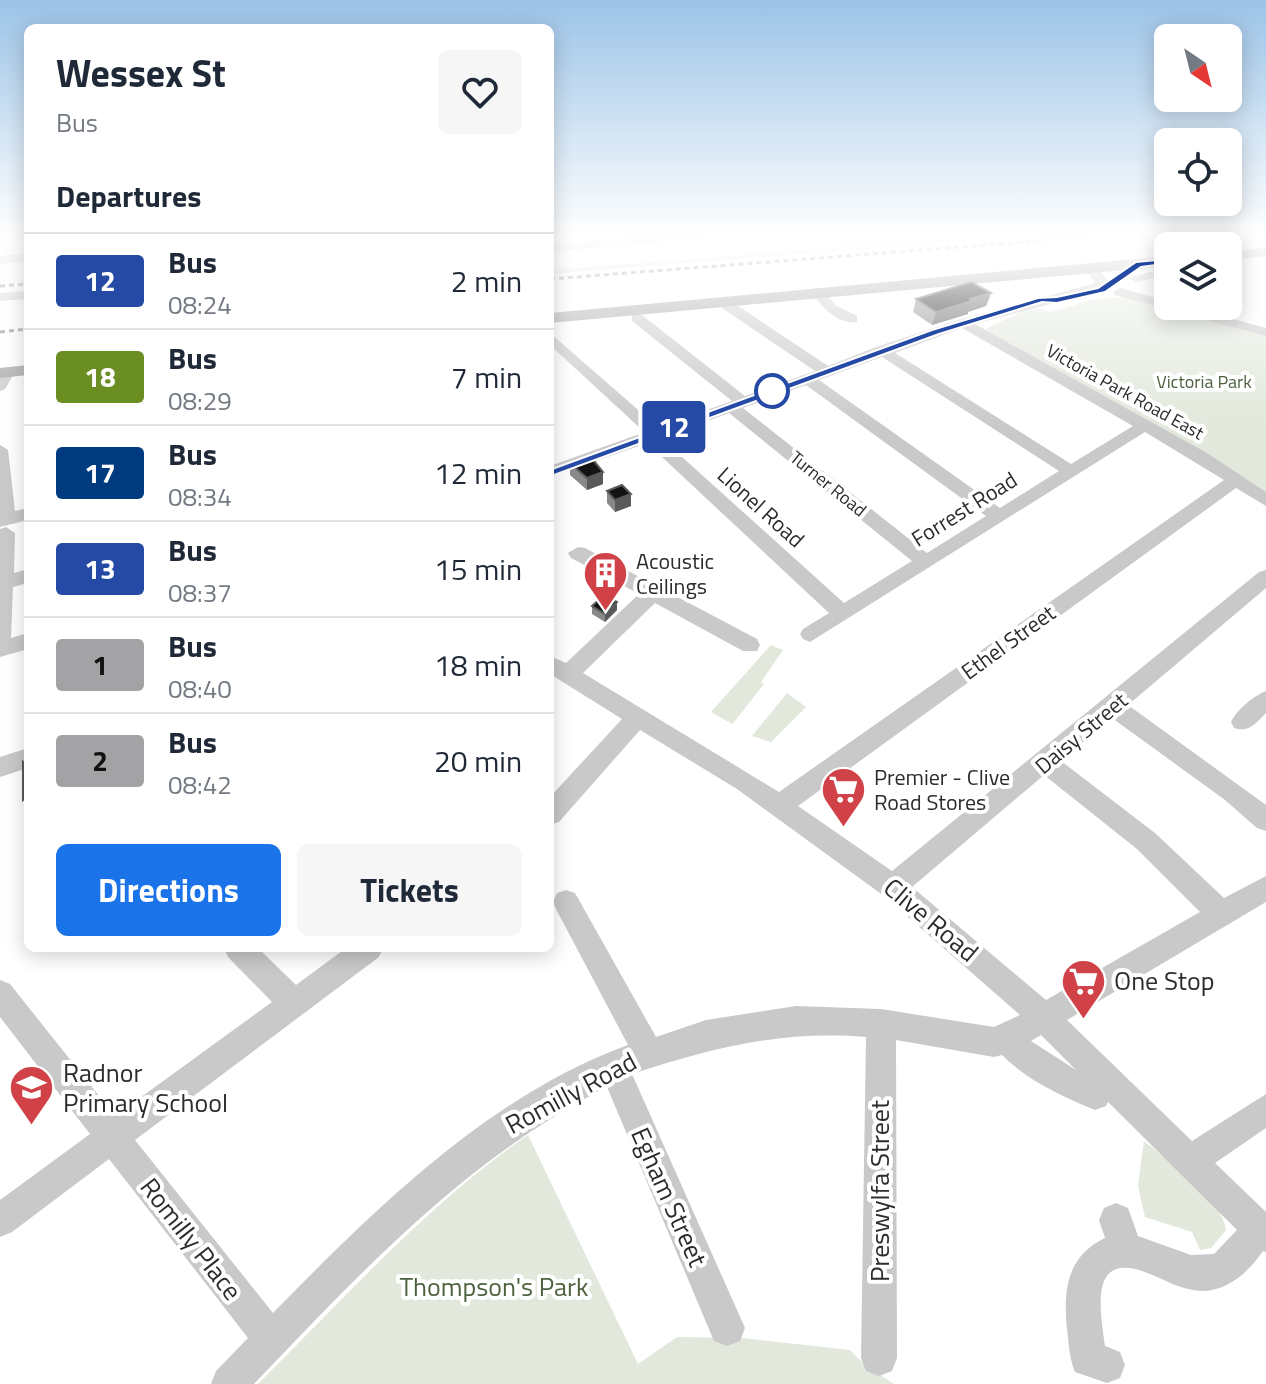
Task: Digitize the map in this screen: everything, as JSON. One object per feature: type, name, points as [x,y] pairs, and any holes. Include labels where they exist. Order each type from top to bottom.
[{"type":"main road","points":[[554,318],[744,299]]},
{"type":"main road","points":[[2,377],[24,371]]},
{"type":"street","points":[[823,299],[830,308],[852,319]]},
{"type":"street","points":[[554,466],[647,431],[737,404],[881,350],[963,323],[1055,299]]},
{"type":"street","points":[[721,301],[825,371]]},
{"type":"street","name":"Turner Road","points":[[637,318],[926,562]]},
{"type":"street","points":[[1221,320],[1266,332]]},
{"type":"street","name":"Victoria Park Road East","points":[[963,323],[1266,500]]},
{"type":"street","name":"Lionel Road","points":[[554,341],[842,613]]},
{"type":"street","points":[[881,350],[1070,471]]},
{"type":"street","points":[[806,378],[999,516]]},
{"type":"street","name":"Forrest Road","points":[[810,634],[1144,426]]},
{"type":"street","points":[[0,450],[4,524],[0,647],[24,642]]},
{"type":"street","name":"Ethel Street","points":[[780,805],[1236,480]]},
{"type":"street","points":[[4,524],[24,516]]},
{"type":"street","points":[[578,553],[750,645]]},
{"type":"street","points":[[4,583],[24,577]]},
{"type":"street","name":"Daisy Street","points":[[893,887],[1046,763],[1266,577]]},
{"type":"street","points":[[559,670],[653,593]]},
{"type":"street","name":"Clive Road","points":[[559,670],[780,805],[893,887],[1042,1016],[1263,1231]]},
{"type":"street","points":[[1242,722],[1266,700]]},
{"type":"street","points":[[1113,706],[1234,793],[1266,820]]},
{"type":"street","points":[[554,810],[638,716]]},
{"type":"street","points":[[0,767],[24,759]]},
{"type":"street","points":[[1046,763],[1146,841],[1221,914]]},
{"type":"street","points":[[1095,1095],[1061,1080],[1007,1039],[1266,888]]},
{"type":"street","points":[[566,902],[648,1052]]},
{"type":"street","points":[[242,952],[294,1003]]},
{"type":"street","points":[[0,1220],[364,952]]},
{"type":"street","name":"Romilly Place","points":[[0,994],[272,1340]]},
{"type":"street","name":"Romilly Road","points":[[229,1384],[425,1190],[481,1142],[518,1117],[613,1066],[648,1052],[730,1030],[796,1021],[881,1024],[994,1042],[1007,1039]]},
{"type":"street","name":"Preswylfa Street","points":[[879,1358],[881,1024]]},
{"type":"street","name":"Egham Street","points":[[613,1066],[727,1328]]},
{"type":"street","points":[[1192,1160],[1266,1109]]},
{"type":"street","points":[[1107,1365],[1088,1359],[1083,1287],[1087,1273],[1121,1235],[1182,1271],[1203,1273],[1221,1269],[1263,1231]]},
{"type":"green space","name":"Victoria Park","points":[[1128,299],[1154,305],[1154,320],[1209,320],[1266,335],[1266,492],[1174,435],[987,328],[1032,307],[1051,312],[1092,300]]},
{"type":"green space","points":[[771,645],[783,650],[761,682],[764,684],[734,722],[732,724],[711,712]]},
{"type":"green space","points":[[787,693],[806,707],[771,742],[752,736]]},
{"type":"green space","name":"Thompson's Park","points":[[528,1135],[638,1364],[677,1337],[742,1338],[850,1350],[865,1365],[894,1384],[258,1384],[421,1222],[455,1191]]},
{"type":"green space","points":[[1144,1141],[1192,1181],[1223,1218],[1226,1230],[1211,1248],[1200,1250],[1192,1232],[1145,1217],[1138,1186]]},
{"type":"building","points":[[916,299],[971,299],[972,301],[936,312]]},
{"type":"building","points":[[590,456],[603,472],[587,478],[570,463]]},
{"type":"building","points":[[622,485],[631,494],[615,500],[607,491]]},
{"type":"building","points":[[604,595],[617,602],[605,614],[592,606]]},
{"type":"railway","points":[[0,332],[24,329]]},
{"type":"bus line","name":"12","points":[[554,471],[881,350],[1041,300],[1063,299]]},
{"type":"place","name":"Acoustic Ceilings","points":[[605,613]]},
{"type":"place","name":"Premier - Clive Road Stores","points":[[843,829]]},
{"type":"place","name":"One Stop","points":[[1083,1020]]},
{"type":"place","name":"Radnor Primary School","points":[[32,1127]]}]
